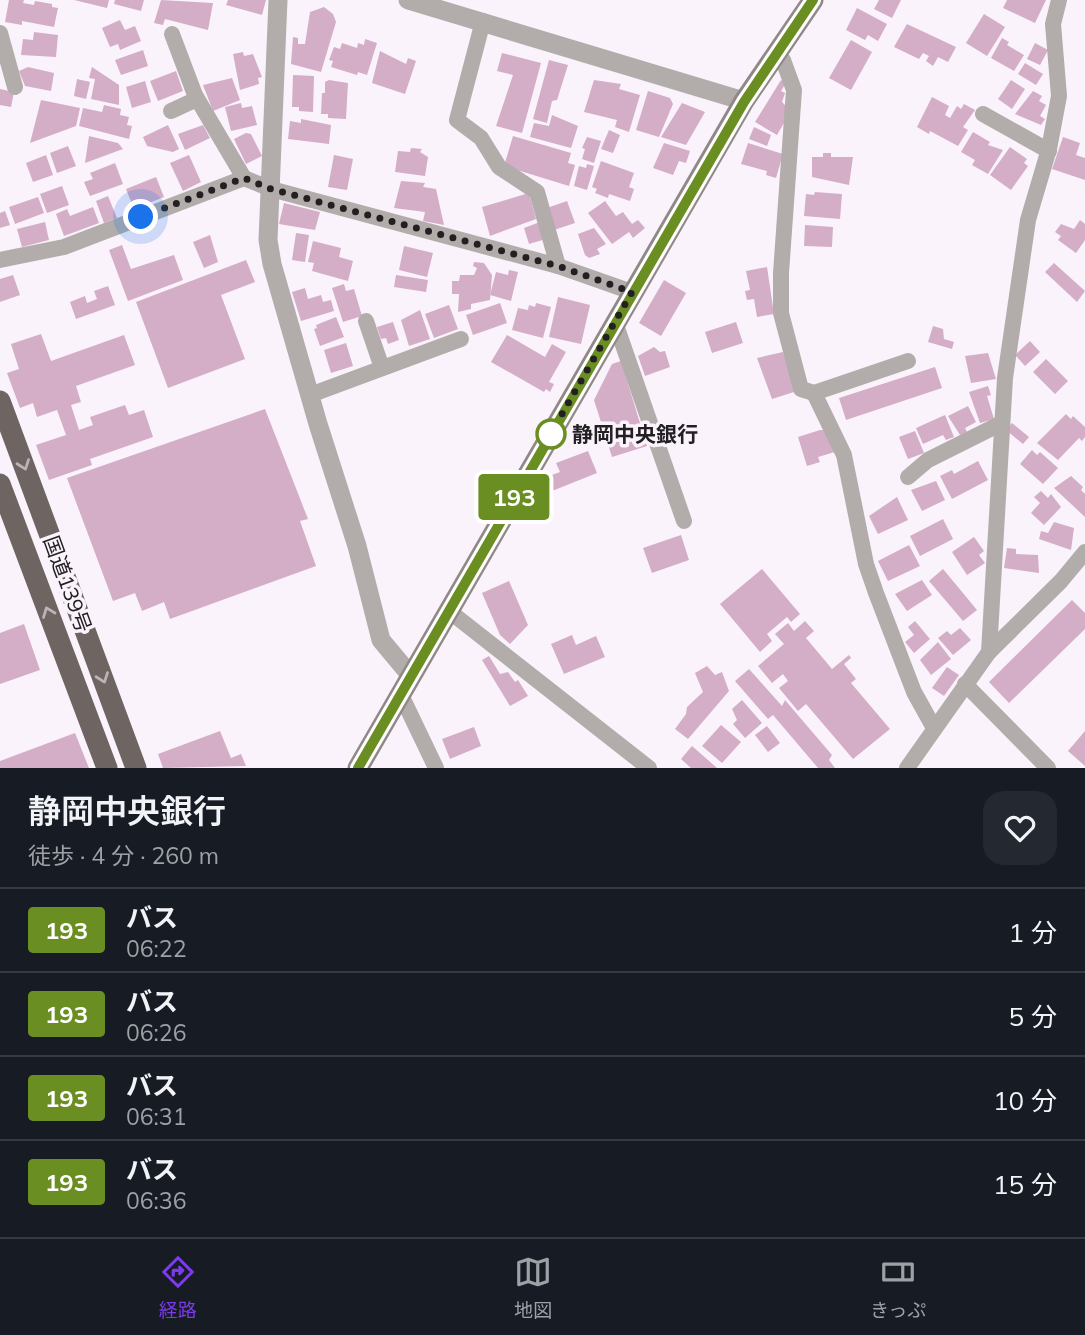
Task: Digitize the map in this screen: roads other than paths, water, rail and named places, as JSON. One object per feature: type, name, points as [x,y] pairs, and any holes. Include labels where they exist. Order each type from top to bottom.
[{"type":"highway","name":"国道139号","points":[[0,401],[136,768]]},
{"type":"highway","name":"国道139号","points":[[0,484],[107,768]]},
{"type":"main road","points":[[358,768],[744,102],[813,0]]},
{"type":"street","points":[[278,0],[268,240],[272,264],[357,546],[381,640],[406,686],[436,768]]},
{"type":"street","points":[[408,0],[744,102]]},
{"type":"street","points":[[989,652],[1000,424],[1028,220],[1049,151],[1059,96],[1053,24],[1059,0]]},
{"type":"street","points":[[483,21],[457,120],[481,138],[499,167],[537,191],[558,266]]},
{"type":"street","points":[[0,33],[15,87]]},
{"type":"street","points":[[172,34],[197,99],[244,178],[271,189],[558,266],[632,292]]},
{"type":"street","points":[[776,54],[783,60],[794,90],[781,274],[781,313],[801,389],[814,393],[908,361]]},
{"type":"street","points":[[171,111],[197,99]]},
{"type":"street","points":[[983,114],[1049,151]]},
{"type":"street","points":[[0,260],[64,247],[244,178]]},
{"type":"street","points":[[366,321],[382,368]]},
{"type":"street","points":[[615,322],[684,521]]},
{"type":"street","points":[[310,395],[461,339]]},
{"type":"street","points":[[814,393],[844,455],[866,564],[876,593],[914,692],[934,728]]},
{"type":"street","points":[[908,477],[928,460],[1000,424]]},
{"type":"street","points":[[907,768],[989,652],[1061,581],[1085,552]]},
{"type":"street","points":[[449,611],[649,768]]},
{"type":"street","points":[[965,684],[1048,768]]},
{"type":"place","name":"静岡中央銀行","points":[[551,434]]}]
